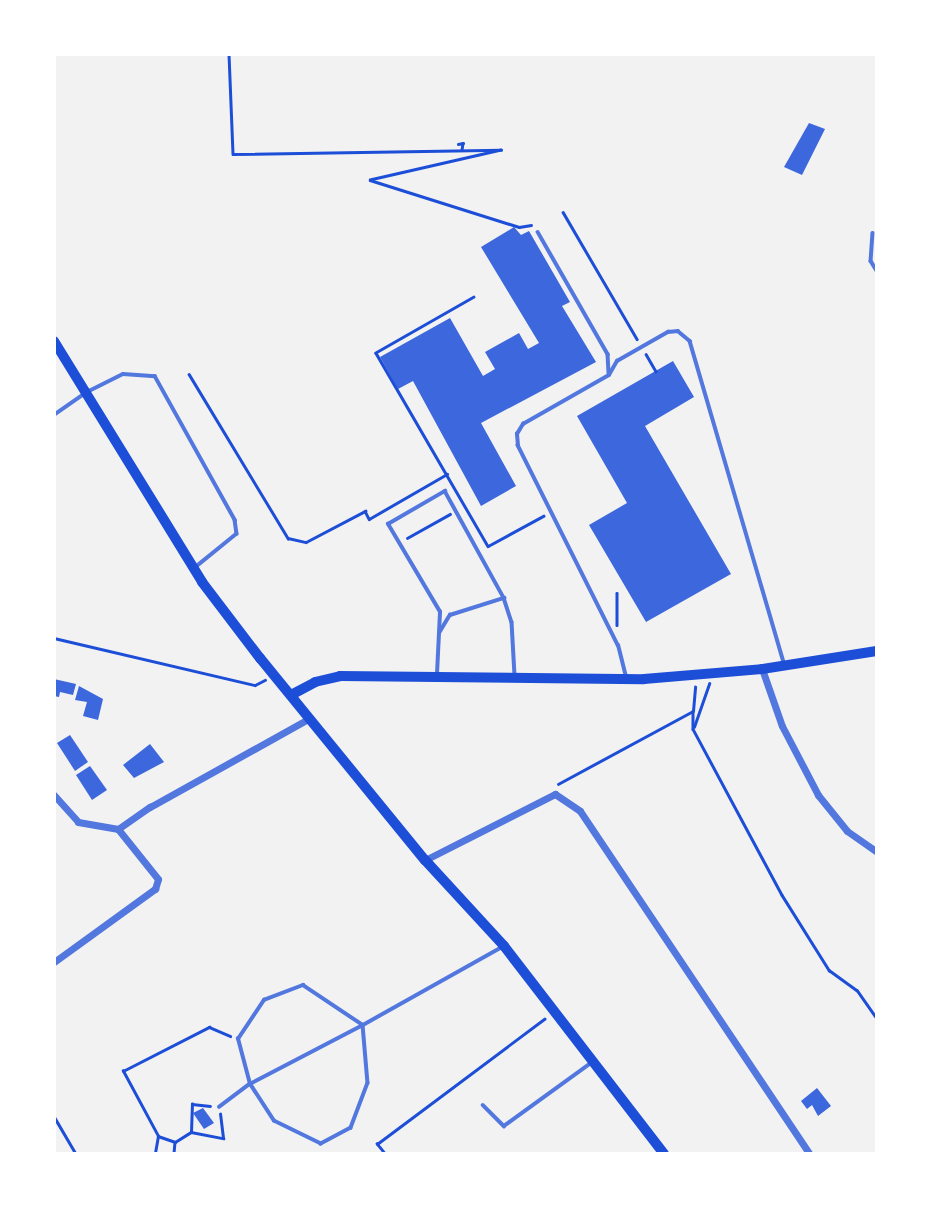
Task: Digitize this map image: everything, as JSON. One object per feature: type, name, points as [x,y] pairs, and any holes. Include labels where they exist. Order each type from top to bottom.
[{"type":"highway","points":[[54,341],[194,569],[274,675],[425,860],[504,946],[556,1010],[590,1063],[664,1154]]},
{"type":"main road","points":[[291,695],[315,682],[340,676],[437,674],[626,680],[762,669],[877,651]]},
{"type":"street","points":[[762,669],[782,726],[818,794],[847,831],[877,852]]},
{"type":"street","points":[[54,795],[78,822],[118,829],[310,718]]},
{"type":"street","points":[[425,860],[555,794],[580,811],[810,1154]]},
{"type":"street","points":[[54,961],[155,889],[158,879],[118,829]]},
{"type":"lane","points":[[538,232],[608,354],[609,375]]},
{"type":"lane","points":[[873,233],[871,261],[877,271]]},
{"type":"lane","points":[[626,680],[618,646],[519,446],[517,434],[523,424],[609,375],[617,361],[668,332],[678,331],[690,341],[785,666]]},
{"type":"lane","points":[[54,415],[85,393],[123,374],[155,376],[235,520],[237,534],[194,569]]},
{"type":"lane","points":[[437,674],[440,612],[388,524],[445,491],[504,598],[512,622],[515,677]]},
{"type":"lane","points":[[438,634],[450,615],[504,598]]},
{"type":"lane","points":[[219,1107],[250,1084],[363,1025],[504,946]]},
{"type":"lane","points":[[303,985],[363,1025],[368,1083],[351,1128],[321,1144],[274,1121],[250,1084],[238,1039],[264,1000],[303,985]]},
{"type":"lane","points":[[482,1105],[503,1126],[590,1063]]},
{"type":"path","points":[[229,54],[233,154],[501,150],[370,180],[519,227],[533,225],[538,232]]},
{"type":"path","points":[[458,144],[463,144],[462,150]]},
{"type":"path","points":[[563,212],[656,371]]},
{"type":"path","points":[[474,297],[376,353],[488,546],[553,510]]},
{"type":"path","points":[[189,374],[288,538],[306,542],[365,511],[369,519],[447,474]]},
{"type":"path","points":[[399,543],[456,511]]},
{"type":"path","points":[[617,593],[618,646]]},
{"type":"path","points":[[54,638],[255,685],[274,675]]},
{"type":"path","points":[[693,729],[712,674]]},
{"type":"path","points":[[695,675],[693,729],[742,825],[822,959],[857,990],[877,1020]]},
{"type":"path","points":[[555,794],[559,780],[693,712]]},
{"type":"path","points":[[384,1154],[377,1144],[556,1010]]},
{"type":"path","points":[[161,1154],[154,1153],[158,1136],[123,1071],[209,1027],[238,1039]]},
{"type":"path","points":[[175,1142],[191,1132],[223,1138],[219,1107],[192,1104],[191,1132]]},
{"type":"path","points":[[55,1118],[76,1154]]},
{"type":"path","points":[[158,1136],[175,1142]]},
{"type":"path","points":[[174,1154],[175,1142]]},
{"type":"building","points":[[809,123],[825,129],[802,175],[784,167]]},
{"type":"building","points":[[514,227],[521,235],[529,231],[570,302],[562,306],[596,362],[481,423],[516,486],[481,506],[413,381],[398,389],[380,357],[450,318],[483,376],[495,369],[485,352],[519,333],[528,349],[539,343],[481,247]]},
{"type":"building","points":[[673,361],[694,397],[645,426],[731,574],[646,622],[589,525],[627,503],[577,416]]},
{"type":"building","points":[[54,679],[76,684],[73,695],[60,692],[59,697],[54,696]]},
{"type":"building","points":[[79,686],[103,699],[98,720],[83,716],[87,702],[75,700]]},
{"type":"building","points":[[70,735],[88,762],[75,771],[57,743]]},
{"type":"building","points":[[150,744],[164,762],[134,778],[123,765]]},
{"type":"building","points":[[90,766],[107,790],[92,800],[76,775]]},
{"type":"building","points":[[817,1088],[831,1106],[818,1116],[812,1105],[807,1109],[801,1101]]},
{"type":"building","points":[[203,1108],[214,1123],[204,1129],[193,1113]]}]
